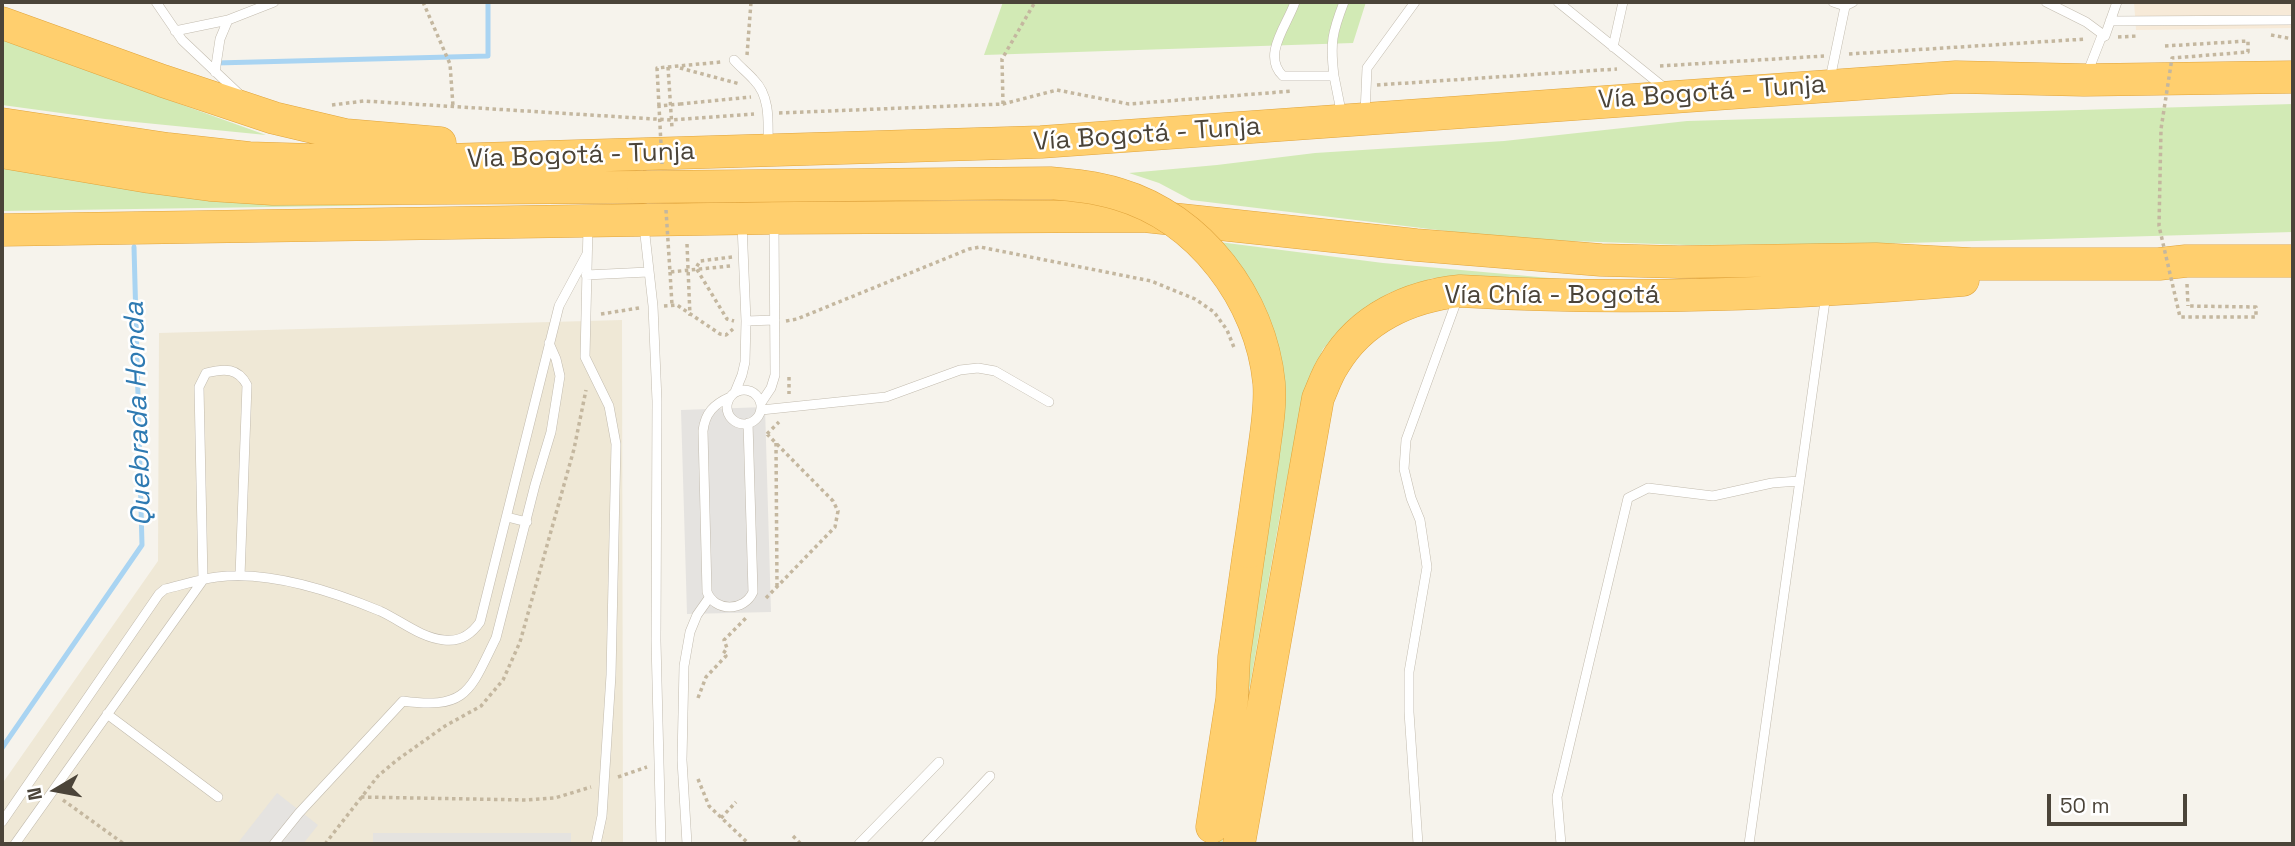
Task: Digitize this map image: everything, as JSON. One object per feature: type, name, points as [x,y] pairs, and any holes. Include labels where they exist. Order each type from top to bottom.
[{"type":"highway","points":[[2,23],[262,114],[346,135],[580,155]]},
{"type":"highway","name":"Vía Bogotá - Tunja","points":[[2,124],[249,158],[379,162],[1028,143],[1674,96],[1832,70],[2084,80],[2293,77]]},
{"type":"highway","points":[[2,152],[149,177],[273,189],[1049,183],[1085,186],[1120,194],[1157,210],[1199,240],[1221,264],[1246,302],[1260,336],[1269,382],[1269,414],[1234,657],[1232,699],[1211,832]]},
{"type":"highway","points":[[2,230],[774,218],[1143,216],[1429,247],[1601,260],[1679,262],[1876,259],[1971,264],[2293,261]]},
{"type":"highway","name":"Vía Chía - Bogotá","points":[[1211,832],[1318,398],[1334,363],[1352,340],[1373,321],[1393,309],[1415,299],[1460,291],[1635,297],[1916,284],[2159,264]]},
{"type":"lane","points":[[156,2],[176,31],[215,72],[262,114]]},
{"type":"lane","points":[[176,31],[228,20],[274,2]]},
{"type":"lane","points":[[1295,2],[1273,54],[1277,70],[1283,76],[1334,76]]},
{"type":"lane","points":[[1344,2],[1333,30],[1331,46],[1334,76],[1354,120]]},
{"type":"lane","points":[[1354,120],[1366,86],[1367,68],[1415,2]]},
{"type":"lane","points":[[1558,2],[1674,96]]},
{"type":"lane","points":[[1614,47],[1623,2]]},
{"type":"lane","points":[[1832,70],[1848,3],[1833,2]]},
{"type":"lane","points":[[2046,2],[2086,22],[2103,37]]},
{"type":"lane","points":[[2084,80],[2117,2]]},
{"type":"lane","points":[[215,72],[220,39],[228,20]]},
{"type":"lane","points":[[2110,21],[2293,20]]},
{"type":"lane","points":[[734,60],[756,81],[763,94],[768,113],[768,151]]},
{"type":"lane","points":[[742,219],[744,370],[727,410],[730,417],[741,424],[748,424],[759,416],[775,375],[774,218]]},
{"type":"lane","points":[[644,221],[653,306],[657,401],[656,641],[661,844]]},
{"type":"lane","points":[[589,222],[586,358],[609,406],[615,444],[611,675],[602,816],[596,844]]},
{"type":"lane","points":[[2,822],[165,589],[203,580],[240,576],[302,584],[380,611],[442,640],[467,637],[480,622],[563,296],[587,254]]},
{"type":"lane","points":[[586,275],[648,272]]},
{"type":"lane","points":[[1749,844],[1826,289]]},
{"type":"lane","points":[[1418,844],[1409,672],[1427,567],[1420,520],[1404,469],[1406,440],[1460,291]]},
{"type":"lane","points":[[742,322],[775,320]]},
{"type":"lane","points":[[274,844],[299,813],[403,701],[433,704],[454,701],[466,692],[496,638],[551,432],[560,376],[549,343]]},
{"type":"lane","points":[[761,406],[886,397],[970,368],[995,371],[1049,402]]},
{"type":"lane","points":[[15,844],[203,580],[199,387],[206,373],[216,371],[235,370],[247,386],[240,576]]},
{"type":"lane","points":[[748,424],[752,592],[744,604],[723,607],[709,598],[706,592],[704,423],[711,409],[741,389],[754,392],[761,406]]},
{"type":"lane","points":[[1561,844],[1557,797],[1628,498],[1648,488],[1713,496],[1772,483],[1799,481]]},
{"type":"lane","points":[[507,517],[527,523]]},
{"type":"lane","points":[[687,844],[682,760],[686,650],[693,623],[709,598]]},
{"type":"lane","points":[[107,714],[218,797]]},
{"type":"lane","points":[[859,844],[939,762]]},
{"type":"lane","points":[[926,844],[990,776]]},
{"type":"path","points":[[423,2],[450,64],[453,107]]},
{"type":"path","points":[[659,106],[657,68],[746,59],[751,2]]},
{"type":"path","points":[[1003,104],[1002,60],[1035,2]]},
{"type":"path","points":[[1366,86],[1639,67],[1832,70],[2103,37],[2140,36]]},
{"type":"path","points":[[2165,46],[2248,41],[2248,52],[2172,58],[2161,129],[2159,226],[2180,317],[2256,317],[2256,307],[2188,306]]},
{"type":"path","points":[[675,66],[746,86]]},
{"type":"path","points":[[668,67],[674,153]]},
{"type":"path","points":[[326,106],[364,101],[671,120],[768,113],[1003,104],[1057,90],[1129,104],[1295,91]]},
{"type":"path","points":[[680,104],[750,98],[752,91]]},
{"type":"path","points":[[687,244],[690,316]]},
{"type":"path","points":[[775,320],[797,319],[969,249],[984,247],[1151,281],[1195,299],[1214,312],[1227,330],[1238,359]]},
{"type":"path","points":[[729,320],[696,266],[700,261],[729,257],[734,261],[730,266]]},
{"type":"path","points":[[670,272],[675,305],[690,316],[720,334],[732,332],[742,322]]},
{"type":"path","points":[[759,604],[830,533],[838,519],[838,511],[833,501],[767,434]]},
{"type":"path","points":[[776,443],[777,587]]},
{"type":"path","points":[[697,703],[706,677],[726,656],[723,654],[727,649],[724,640],[750,613]]},
{"type":"path","points":[[682,760],[695,759],[702,792],[709,806],[750,844]]},
{"type":"path","points":[[361,797],[527,800],[555,798],[660,763]]},
{"type":"path","points":[[51,792],[124,844]]},
{"type":"path","points":[[721,818],[736,803]]},
{"type":"path","points":[[793,836],[801,844]]},
{"type":"shaded area","points":[[2134,2],[2293,2],[2293,28],[2136,30]]},
{"type":"shaded area","points":[[622,320],[623,844],[2,844],[2,784],[158,561],[159,333]]},
{"type":"shaded area","points":[[765,407],[771,612],[687,614],[681,410]]},
{"type":"shaded area","points":[[277,793],[318,825],[303,844],[237,844]]},
{"type":"shaded area","points":[[373,833],[571,833],[571,844],[373,844]]},
{"type":"green space","points":[[1003,2],[1366,2],[1353,43],[984,55]]},
{"type":"green space","points":[[2,40],[266,135],[105,119],[2,105]]},
{"type":"green space","points":[[2293,104],[2293,232],[1871,244],[1686,245],[1512,239],[1191,200],[1159,183],[1129,173],[1315,153],[1504,141],[1687,121]]},
{"type":"green space","points":[[2,161],[221,196],[401,205],[2,211]]},
{"type":"green space","points":[[1219,242],[1383,263],[1561,279],[1433,278],[1389,293],[1352,317],[1323,349],[1305,392],[1282,504],[1222,844],[1215,844],[1277,416]]},
{"type":"waterway","name":"Quebrada Honda","points":[[216,63],[488,56],[488,2]]},
{"type":"waterway","name":"Quebrada Honda","points":[[2,748],[142,545],[134,247]]}]
